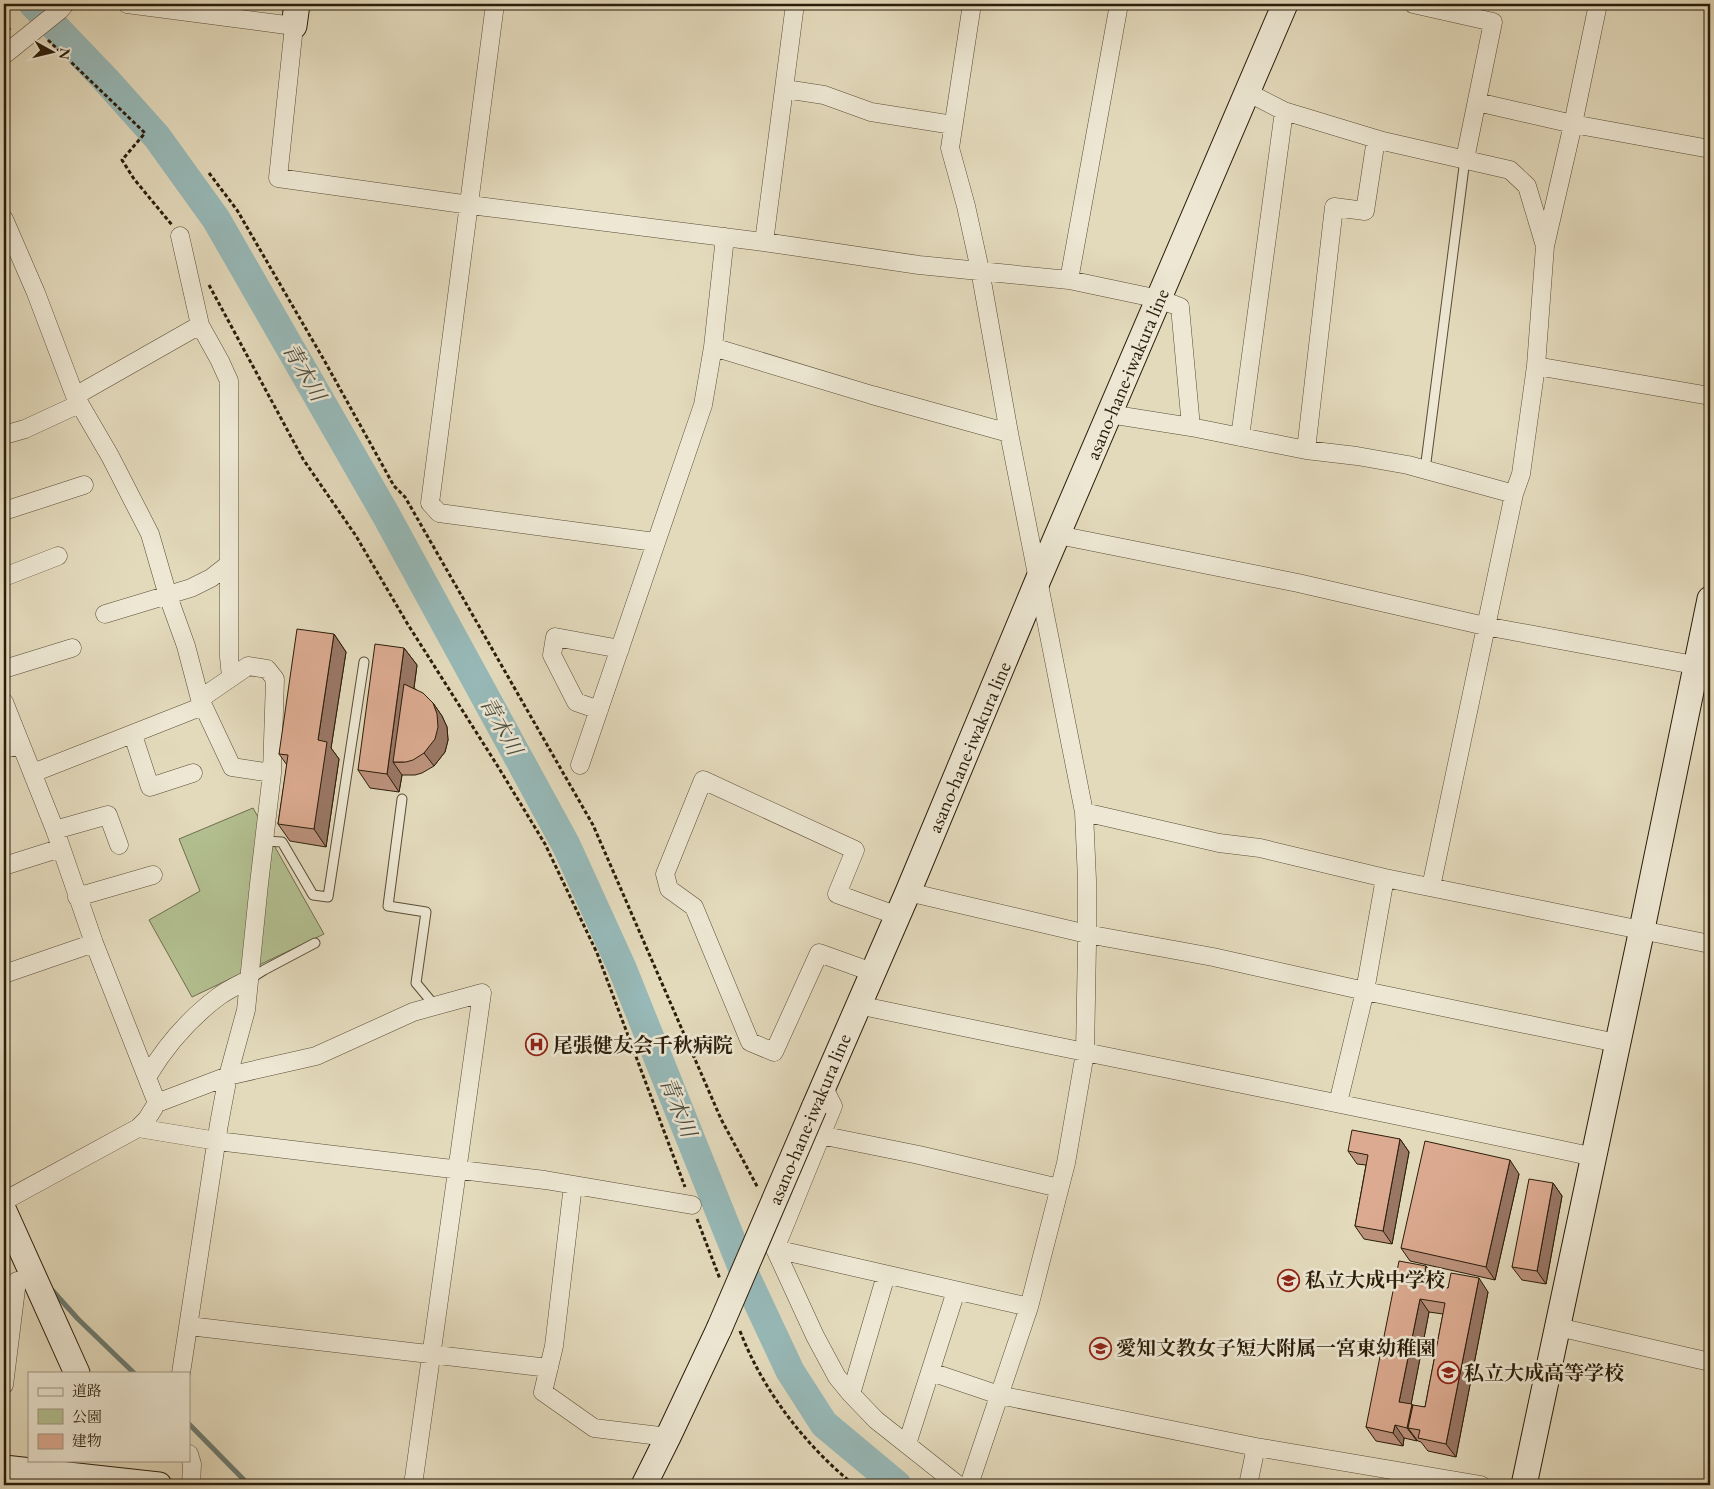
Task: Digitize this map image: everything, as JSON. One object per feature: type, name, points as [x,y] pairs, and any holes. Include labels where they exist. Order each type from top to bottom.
[{"type":"main road","name":"asano-hane-iwakura line","points":[[644,1485],[728,1328],[770,1210],[898,916],[1038,580],[1285,4]]},
{"type":"main road","points":[[1524,1485],[1617,1043],[1703,667],[1710,599]]},
{"type":"main road","points":[[4,1211],[18,1278],[76,1372]]},
{"type":"main road","points":[[128,1462],[147,1484]]},
{"type":"main road","points":[[4,1468],[147,1484]]},
{"type":"street","points":[[127,4],[295,15],[278,178],[470,205],[764,242],[919,265],[1069,280],[1159,299],[1180,307],[1191,428]]},
{"type":"street","points":[[496,4],[430,504],[439,513],[655,542]]},
{"type":"street","points":[[764,242],[795,4]]},
{"type":"street","points":[[969,1485],[1029,1307],[1066,1163],[1085,1053],[1087,934],[1084,812],[1009,433],[980,270],[966,206],[950,148],[972,4]]},
{"type":"street","points":[[1069,280],[1119,4]]},
{"type":"street","points":[[1413,4],[1493,22],[1465,159]]},
{"type":"street","points":[[1431,887],[1514,494],[1522,474],[1536,366],[1545,246],[1574,124],[1598,4]]},
{"type":"street","points":[[4,55],[63,7]]},
{"type":"street","points":[[785,89],[824,95],[871,112],[954,125]]},
{"type":"street","points":[[1247,92],[1284,111],[1376,139],[1510,170],[1527,186],[1545,246]]},
{"type":"street","points":[[1477,102],[1574,124],[1710,149]]},
{"type":"street","points":[[1240,437],[1284,111]]},
{"type":"street","points":[[1306,450],[1334,207],[1365,211],[1376,139]]},
{"type":"street","points":[[4,218],[36,293],[77,400],[110,456],[150,534],[202,703],[232,767],[272,773]]},
{"type":"street","points":[[180,236],[200,325],[229,380],[229,657],[231,677]]},
{"type":"street","points":[[580,765],[703,405],[713,347],[725,237]]},
{"type":"street","points":[[4,435],[25,429],[77,400],[200,325]]},
{"type":"street","points":[[713,347],[872,395],[1009,433]]},
{"type":"street","points":[[1536,366],[1710,396]]},
{"type":"street","points":[[1109,414],[1306,450],[1357,456],[1425,470],[1514,494]]},
{"type":"street","points":[[4,511],[84,485]]},
{"type":"street","points":[[1058,535],[1298,584],[1486,626],[1703,667]]},
{"type":"street","points":[[4,577],[58,556]]},
{"type":"street","points":[[105,614],[191,588],[204,582],[229,564]]},
{"type":"street","points":[[599,710],[576,702],[552,655],[555,637],[620,649]]},
{"type":"street","points":[[4,669],[72,648]]},
{"type":"street","points":[[33,773],[133,735],[202,703],[231,677],[248,666],[267,669],[276,679],[272,773],[246,1010],[228,1076],[216,1141],[181,1372]]},
{"type":"street","points":[[4,702],[12,747],[33,773],[56,830],[94,942],[157,1103]]},
{"type":"street","points":[[133,735],[150,788],[193,772]]},
{"type":"street","points":[[872,972],[819,953],[774,1052],[750,1042],[694,907],[669,889],[665,874],[703,780],[855,850],[837,894],[898,916]]},
{"type":"street","points":[[1084,812],[1219,842],[1260,848],[1385,878],[1710,944]]},
{"type":"street","points":[[56,830],[108,815],[119,845]]},
{"type":"street","points":[[4,866],[61,848]]},
{"type":"street","points":[[78,897],[153,875]]},
{"type":"street","points":[[1338,1103],[1365,991],[1385,878]]},
{"type":"street","points":[[908,892],[1087,934],[1212,957],[1617,1043]]},
{"type":"street","points":[[4,974],[94,942]]},
{"type":"street","points":[[147,1077],[161,1054],[189,1023],[218,996],[248,980]]},
{"type":"street","points":[[4,1201],[138,1128],[147,1119],[157,1103],[228,1076],[316,1056],[413,1012],[482,994],[413,1485]]},
{"type":"street","points":[[858,1005],[1594,1157]]},
{"type":"street","points":[[818,1097],[833,1106],[775,1249],[825,1356],[837,1377],[876,1420],[958,1485]]},
{"type":"street","points":[[138,1128],[216,1141],[573,1185],[692,1205]]},
{"type":"street","points":[[820,1135],[919,1155],[1059,1188]]},
{"type":"street","points":[[573,1185],[554,1346],[543,1392],[594,1428],[668,1437]]},
{"type":"street","points":[[775,1249],[1029,1307]]},
{"type":"street","points":[[851,1394],[886,1275]]},
{"type":"street","points":[[4,1385],[18,1278]]},
{"type":"street","points":[[907,1444],[956,1291]]},
{"type":"street","points":[[188,1326],[548,1368]]},
{"type":"street","points":[[1558,1327],[1710,1362]]},
{"type":"street","points":[[931,1372],[1000,1395],[1256,1447],[1481,1485]]},
{"type":"street","points":[[1248,1485],[1256,1447]]},
{"type":"street","points":[[190,1457],[192,1464],[191,1485]]},
{"type":"lane","points":[[1425,470],[1465,159]]},
{"type":"lane","points":[[265,841],[282,842],[313,895],[328,897],[364,662]]},
{"type":"lane","points":[[402,799],[388,906],[426,912],[416,983],[435,1006]]},
{"type":"lane","points":[[248,980],[315,943]]},
{"type":"path","points":[[42,34],[145,133],[122,160],[134,179],[180,236]]},
{"type":"path","points":[[209,173],[237,210],[394,486],[405,497],[593,824],[721,1119],[770,1210]]},
{"type":"path","points":[[207,280],[303,459],[356,536],[406,623],[545,844],[597,953],[721,1281]]},
{"type":"path","points":[[728,1328],[745,1345],[769,1390],[791,1421],[830,1466],[854,1485]]},
{"type":"green space","points":[[253,808],[324,934],[192,997],[149,920],[200,891],[179,839]]},
{"type":"building","points":[[297,629],[334,634],[318,740],[327,742],[314,829],[278,824],[288,755],[279,754]]},
{"type":"building","points":[[375,644],[404,648],[387,774],[358,770]]},
{"type":"building","points":[[404,684],[423,693],[433,703],[437,714],[438,727],[435,739],[424,753],[413,760],[393,762]]},
{"type":"building","points":[[1352,1130],[1400,1139],[1383,1231],[1355,1226],[1368,1155],[1348,1151]]},
{"type":"building","points":[[1425,1141],[1510,1160],[1486,1267],[1401,1248]]},
{"type":"building","points":[[1529,1179],[1553,1183],[1537,1271],[1512,1267]]},
{"type":"building","points":[[1399,1261],[1426,1266],[1422,1283],[1448,1288],[1451,1273],[1479,1278],[1446,1444],[1418,1438],[1420,1430],[1408,1428],[1413,1405],[1425,1407],[1445,1303],[1420,1299],[1399,1402],[1412,1404],[1407,1428],[1395,1425],[1393,1433],[1366,1427]]},
{"type":"waterway","name":"青木川","points":[[33,4],[105,79],[157,137],[216,219],[386,515],[566,845],[622,968],[746,1277],[790,1371],[824,1424],[897,1485]]},
{"type":"waterway","points":[[52,1290],[78,1319],[133,1372]]},
{"type":"waterway","points":[[190,1425],[249,1485]]},
{"type":"place","name":"尾張健友会千秋病院","points":[[537,1045]]},
{"type":"place","name":"私立大成中学校","points":[[1289,1280]]},
{"type":"place","name":"愛知文教女子短大附属一宮東幼稚園","points":[[1100,1348]]},
{"type":"place","name":"私立大成高等学校","points":[[1448,1373]]}]
